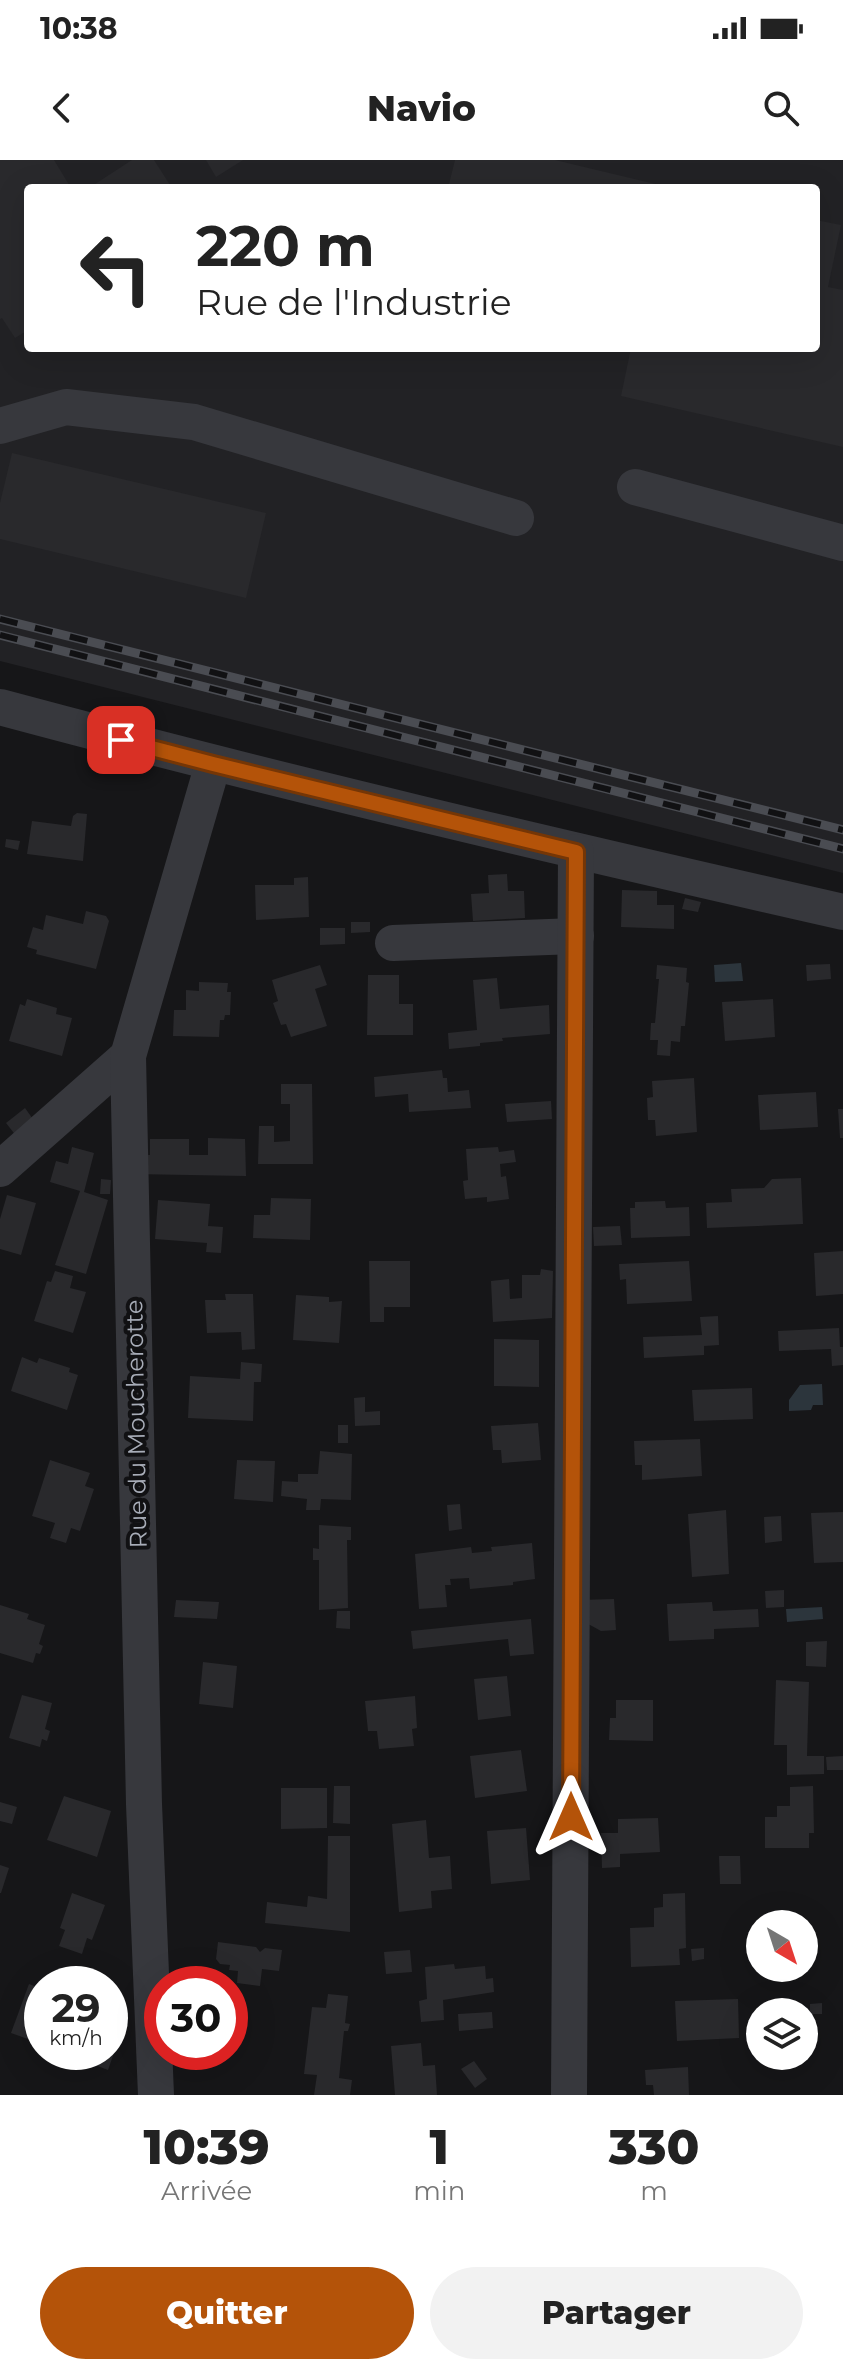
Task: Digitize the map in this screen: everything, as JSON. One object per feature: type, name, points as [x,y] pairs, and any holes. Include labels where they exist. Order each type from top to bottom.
[{"type":"street","points":[[0,426],[66,407],[194,422],[516,518]]},
{"type":"street","points":[[635,487],[843,543]]},
{"type":"street","points":[[0,707],[213,764],[576,852],[843,912]]},
{"type":"street","name":"Rue du Moucherotte","points":[[156,2095],[144,1804],[128,1056],[213,764]]},
{"type":"street","points":[[569,2095],[576,852]]},
{"type":"street","points":[[393,943],[576,936]]},
{"type":"street","points":[[0,1169],[128,1056]]},
{"type":"shaded area","points":[[0,160],[843,160],[843,873],[0,661]]},
{"type":"shaded area","points":[[741,963],[743,981],[715,982],[714,965]]},
{"type":"shaded area","points":[[822,1384],[823,1405],[813,1405],[811,1410],[789,1411],[789,1400],[800,1385]]},
{"type":"shaded area","points":[[822,1607],[823,1619],[787,1622],[786,1609]]},
{"type":"building","points":[[0,160],[54,160],[69,184],[24,184],[24,332],[15,338],[0,319]]},
{"type":"building","points":[[132,160],[154,160],[169,184],[95,184]]},
{"type":"building","points":[[206,160],[243,160],[216,177]]},
{"type":"building","points":[[455,160],[555,160],[655,184],[449,184]]},
{"type":"building","points":[[820,221],[841,225],[828,287],[843,290],[843,447],[621,396],[630,352],[820,352]]},
{"type":"building","points":[[12,453],[266,513],[246,598],[0,539],[0,503]]},
{"type":"building","points":[[77,813],[87,814],[83,861],[27,854],[32,821],[71,826]]},
{"type":"building","points":[[6,839],[20,841],[18,850],[5,847]]},
{"type":"building","points":[[507,874],[508,891],[524,891],[525,918],[473,921],[471,894],[489,893],[488,875]]},
{"type":"building","points":[[308,877],[309,917],[256,920],[255,885],[294,885],[294,878]]},
{"type":"building","points":[[622,890],[657,891],[657,905],[674,905],[674,929],[621,927]]},
{"type":"building","points":[[685,898],[701,902],[698,912],[682,909]]},
{"type":"building","points":[[86,911],[106,916],[109,921],[96,969],[36,954],[37,950],[27,947],[33,927],[43,930],[46,915],[83,924]]},
{"type":"building","points":[[351,922],[370,922],[370,932],[351,933]]},
{"type":"building","points":[[320,928],[345,928],[345,944],[320,945]]},
{"type":"building","points":[[830,964],[831,979],[807,981],[806,965]]},
{"type":"building","points":[[320,965],[327,985],[315,989],[327,1026],[291,1037],[286,1024],[281,1025],[273,1003],[278,1001],[272,980]]},
{"type":"building","points":[[657,965],[687,968],[686,982],[689,983],[685,1026],[681,1026],[680,1042],[671,1041],[670,1056],[657,1055],[658,1040],[650,1040],[651,1023],[655,1023],[659,979],[656,979]]},
{"type":"building","points":[[368,975],[399,975],[399,1004],[413,1004],[413,1035],[367,1035]]},
{"type":"building","points":[[497,978],[500,1009],[549,1005],[550,1034],[502,1038],[503,1041],[480,1043],[480,1046],[449,1049],[448,1033],[477,1030],[473,980]]},
{"type":"building","points":[[199,982],[228,983],[227,992],[231,992],[230,1015],[220,1020],[219,1037],[173,1036],[174,1010],[186,1010],[186,990],[199,991]]},
{"type":"building","points":[[27,999],[57,1008],[56,1014],[72,1018],[62,1056],[9,1041],[20,1004],[25,1006]]},
{"type":"building","points":[[773,999],[775,1037],[725,1041],[722,1002]]},
{"type":"building","points":[[442,1070],[443,1078],[447,1078],[448,1092],[469,1090],[471,1108],[409,1112],[408,1094],[375,1097],[374,1077]]},
{"type":"building","points":[[694,1078],[697,1132],[656,1136],[655,1120],[648,1120],[647,1098],[653,1097],[652,1081]]},
{"type":"building","points":[[281,1084],[312,1084],[313,1164],[258,1164],[259,1126],[274,1126],[274,1142],[290,1141],[290,1104],[281,1104]]},
{"type":"building","points":[[816,1092],[818,1127],[760,1130],[758,1095]]},
{"type":"building","points":[[551,1101],[552,1119],[507,1122],[505,1104]]},
{"type":"building","points":[[25,1108],[35,1122],[17,1137],[6,1123]]},
{"type":"building","points":[[838,1109],[843,1109],[843,1138],[840,1138]]},
{"type":"building","points":[[208,1138],[245,1139],[246,1176],[133,1174],[133,1155],[150,1155],[150,1139],[189,1139],[189,1155],[208,1155]]},
{"type":"building","points":[[72,1147],[94,1153],[84,1192],[108,1200],[86,1274],[55,1265],[80,1191],[50,1182],[56,1161],[68,1164]]},
{"type":"building","points":[[498,1147],[499,1152],[514,1150],[516,1162],[500,1164],[501,1177],[506,1176],[509,1199],[487,1202],[487,1197],[465,1199],[463,1181],[468,1180],[466,1149]]},
{"type":"building","points":[[801,1178],[803,1224],[707,1228],[706,1203],[732,1202],[731,1189],[764,1188],[772,1179]]},
{"type":"building","points":[[101,1179],[111,1180],[110,1194],[100,1194]]},
{"type":"building","points":[[7,1195],[36,1203],[21,1255],[0,1249],[0,1219]]},
{"type":"building","points":[[271,1198],[311,1199],[310,1240],[253,1238],[254,1215],[270,1215]]},
{"type":"building","points":[[158,1200],[210,1204],[208,1226],[223,1227],[221,1253],[206,1252],[207,1243],[155,1239]]},
{"type":"building","points":[[665,1201],[666,1208],[689,1207],[690,1236],[631,1238],[630,1208],[635,1208],[635,1202]]},
{"type":"building","points":[[620,1226],[622,1245],[594,1246],[593,1227]]},
{"type":"building","points":[[843,1251],[843,1294],[816,1296],[814,1253]]},
{"type":"building","points":[[369,1261],[410,1261],[410,1307],[384,1307],[384,1322],[370,1322]]},
{"type":"building","points":[[689,1261],[692,1301],[627,1304],[626,1279],[620,1280],[619,1264]]},
{"type":"building","points":[[541,1269],[553,1271],[552,1318],[493,1322],[491,1281],[509,1279],[510,1299],[522,1298],[522,1275],[540,1275]]},
{"type":"building","points":[[55,1271],[73,1276],[70,1288],[86,1292],[73,1333],[34,1321],[47,1281],[51,1282]]},
{"type":"building","points":[[225,1294],[253,1294],[255,1349],[242,1350],[241,1332],[207,1333],[205,1300],[226,1300]]},
{"type":"building","points":[[296,1295],[329,1297],[329,1302],[342,1301],[339,1343],[293,1340]]},
{"type":"building","points":[[718,1316],[719,1345],[704,1346],[704,1355],[644,1358],[643,1337],[702,1335],[700,1317]]},
{"type":"building","points":[[839,1328],[843,1365],[832,1366],[831,1349],[779,1351],[778,1331]]},
{"type":"building","points":[[494,1339],[539,1340],[539,1387],[494,1386]]},
{"type":"building","points":[[22,1357],[37,1363],[39,1358],[70,1368],[69,1372],[78,1375],[67,1410],[11,1391]]},
{"type":"building","points":[[241,1362],[262,1364],[261,1382],[254,1382],[253,1421],[188,1418],[190,1376],[240,1379]]},
{"type":"building","points":[[752,1388],[753,1419],[694,1421],[692,1390]]},
{"type":"building","points":[[365,1397],[365,1412],[380,1411],[380,1425],[355,1426],[354,1398]]},
{"type":"building","points":[[538,1423],[541,1460],[502,1463],[501,1450],[493,1450],[491,1426]]},
{"type":"building","points":[[338,1425],[348,1425],[348,1443],[338,1443]]},
{"type":"building","points":[[700,1439],[702,1476],[642,1480],[642,1465],[635,1465],[634,1441]]},
{"type":"building","points":[[320,1451],[352,1454],[351,1500],[321,1499],[320,1510],[306,1510],[307,1499],[281,1496],[282,1481],[298,1482],[298,1474],[318,1474]]},
{"type":"building","points":[[50,1460],[90,1473],[85,1486],[94,1489],[80,1531],[71,1528],[66,1543],[50,1538],[55,1523],[32,1516]]},
{"type":"building","points":[[237,1460],[275,1461],[273,1502],[234,1499]]},
{"type":"building","points":[[460,1504],[462,1529],[449,1531],[447,1505]]},
{"type":"building","points":[[726,1510],[729,1574],[692,1577],[688,1514]]},
{"type":"building","points":[[843,1512],[843,1562],[814,1563],[811,1513]]},
{"type":"building","points":[[781,1516],[782,1541],[765,1543],[764,1517]]},
{"type":"building","points":[[319,1525],[351,1527],[351,1540],[347,1540],[348,1608],[319,1610],[319,1560],[313,1560],[313,1548],[319,1549]]},
{"type":"building","points":[[532,1543],[535,1579],[513,1582],[513,1585],[470,1589],[469,1578],[450,1579],[451,1585],[445,1585],[447,1607],[419,1609],[415,1554],[471,1547],[472,1553],[492,1551],[491,1547]]},
{"type":"building","points":[[784,1590],[784,1607],[766,1608],[765,1591]]},
{"type":"building","points":[[614,1599],[616,1630],[601,1631],[581,1620],[580,1600]]},
{"type":"building","points":[[176,1600],[219,1602],[217,1619],[174,1617]]},
{"type":"building","points":[[712,1602],[713,1611],[758,1609],[759,1627],[714,1629],[714,1639],[669,1641],[667,1604]]},
{"type":"building","points":[[0,1605],[29,1614],[27,1619],[45,1625],[39,1644],[43,1646],[40,1654],[36,1653],[33,1663],[0,1653]]},
{"type":"building","points":[[337,1611],[350,1611],[350,1629],[336,1628]]},
{"type":"building","points":[[531,1619],[534,1654],[510,1656],[508,1639],[413,1649],[411,1631]]},
{"type":"building","points":[[827,1641],[826,1667],[806,1666],[806,1642]]},
{"type":"building","points":[[203,1662],[237,1666],[233,1708],[199,1704]]},
{"type":"building","points":[[507,1676],[511,1716],[478,1720],[474,1679]]},
{"type":"building","points":[[776,1680],[809,1682],[807,1756],[824,1756],[824,1774],[787,1775],[787,1745],[774,1745]]},
{"type":"building","points":[[22,1695],[52,1703],[45,1729],[50,1731],[47,1741],[42,1739],[40,1747],[9,1738]]},
{"type":"building","points":[[415,1696],[417,1728],[412,1729],[414,1746],[379,1749],[377,1731],[368,1731],[365,1701]]},
{"type":"building","points":[[616,1700],[653,1700],[653,1741],[609,1740],[610,1718],[616,1718]]},
{"type":"building","points":[[521,1750],[527,1791],[475,1798],[470,1756]]},
{"type":"building","points":[[843,1756],[843,1770],[827,1770],[826,1757]]},
{"type":"building","points":[[334,1786],[350,1786],[350,1824],[333,1823]]},
{"type":"building","points":[[813,1786],[814,1833],[809,1833],[809,1848],[765,1848],[765,1817],[777,1817],[777,1806],[790,1806],[790,1787]]},
{"type":"building","points":[[281,1788],[327,1788],[327,1828],[281,1829]]},
{"type":"building","points":[[64,1796],[111,1811],[97,1857],[47,1840]]},
{"type":"building","points":[[0,1802],[17,1807],[12,1824],[0,1821]]},
{"type":"building","points":[[658,1818],[660,1852],[620,1854],[620,1867],[602,1868],[601,1833],[618,1833],[618,1819]]},
{"type":"building","points":[[426,1820],[429,1858],[450,1856],[452,1889],[431,1891],[432,1908],[399,1912],[392,1824]]},
{"type":"building","points":[[526,1828],[530,1880],[491,1884],[487,1831]]},
{"type":"building","points":[[328,1836],[350,1836],[350,1932],[265,1923],[267,1902],[307,1907],[308,1896],[327,1899]]},
{"type":"building","points":[[719,1856],[740,1856],[741,1884],[720,1884]]},
{"type":"building","points":[[0,1865],[9,1868],[1,1893],[0,1893]]},
{"type":"building","points":[[72,1893],[105,1905],[92,1940],[87,1938],[82,1954],[59,1946],[65,1930],[60,1928]]},
{"type":"building","points":[[685,1893],[686,1948],[679,1949],[680,1965],[631,1967],[630,1928],[654,1927],[654,1908],[663,1907],[663,1894]]},
{"type":"building","points":[[218,1942],[256,1947],[260,1952],[265,1948],[282,1950],[279,1971],[262,1969],[260,1986],[248,1984],[248,1966],[220,1964],[216,1959]]},
{"type":"building","points":[[704,1948],[704,1959],[692,1961],[691,1949]]},
{"type":"building","points":[[410,1950],[412,1972],[386,1974],[384,1952]]},
{"type":"building","points":[[454,1964],[455,1969],[485,1966],[486,1979],[493,1978],[494,1992],[443,2000],[444,2020],[421,2022],[419,2001],[427,1999],[425,1967]]},
{"type":"building","points":[[328,1994],[348,1996],[345,2023],[350,2024],[348,2031],[344,2031],[339,2078],[352,2080],[350,2095],[314,2095],[317,2075],[304,2074],[312,2007],[326,2008]]},
{"type":"building","points":[[24,1998],[24,2038],[11,2033]]},
{"type":"building","points":[[738,1999],[739,2038],[677,2041],[675,2001]]},
{"type":"building","points":[[818,2003],[822,2003],[822,2014],[818,2014]]},
{"type":"building","points":[[492,2012],[493,2028],[459,2031],[458,2014]]},
{"type":"building","points":[[421,2043],[423,2066],[435,2065],[437,2095],[395,2095],[391,2046]]},
{"type":"building","points":[[474,2061],[487,2079],[475,2088],[461,2069]]},
{"type":"building","points":[[688,2067],[689,2095],[654,2095],[653,2085],[646,2085],[645,2070]]},
{"type":"railway","points":[[0,619],[843,830]]},
{"type":"railway","points":[[0,635],[843,849]]},
{"type":"route","points":[[121,740],[576,852],[571,1817]]}]
